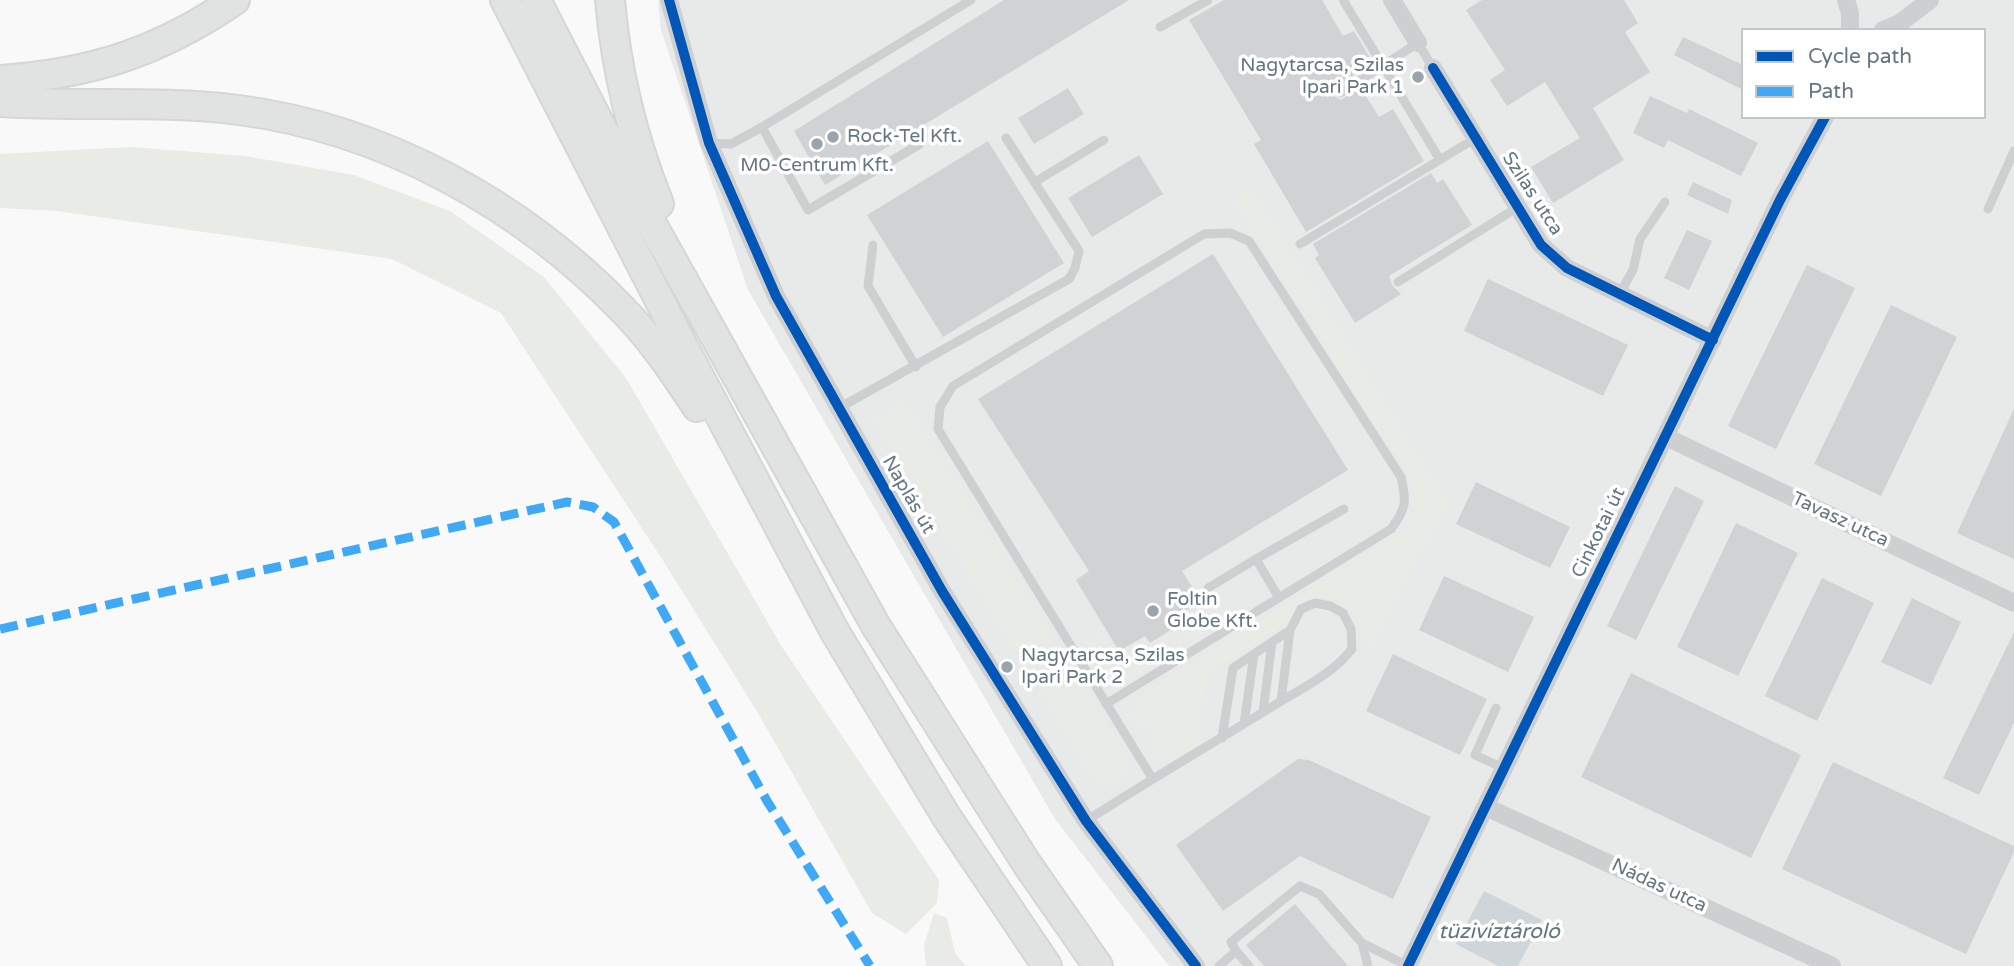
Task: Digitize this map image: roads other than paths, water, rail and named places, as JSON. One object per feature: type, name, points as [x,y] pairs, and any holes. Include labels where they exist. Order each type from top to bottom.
[{"type":"highway","points":[[0,80],[57,75],[94,68],[130,56],[169,41],[235,0]]},
{"type":"highway","points":[[505,0],[746,466],[849,655],[947,816],[1047,966]]},
{"type":"highway","points":[[536,0],[642,206],[876,626],[1020,853],[1098,966]]},
{"type":"highway","points":[[610,0],[626,106],[644,166],[688,286]]},
{"type":"highway","points":[[0,102],[135,104],[240,111],[310,125],[352,138],[440,174],[487,200],[583,271],[625,311],[671,368],[712,430],[746,466]]},
{"type":"street","name":"Naplás út","points":[[669,0],[709,144],[776,296],[942,591],[1086,821],[1196,966]]},
{"type":"street","name":"Szilas utca","points":[[1392,0],[1418,43]]},
{"type":"street","points":[[1846,0],[1850,13],[1850,28]]},
{"type":"street","points":[[1888,28],[1900,23],[1930,0]]},
{"type":"street","name":"Szilas utca","points":[[1433,68],[1541,245],[1567,268],[1713,340]]},
{"type":"street","name":"Cinkotai út","points":[[1408,966],[1780,200],[1824,119]]},
{"type":"street","name":"Tavasz utca","points":[[1666,437],[2014,603]]},
{"type":"street","name":"Nádas utca","points":[[1486,807],[1832,966]]},
{"type":"lane","points":[[709,144],[731,144],[762,127],[971,0]]},
{"type":"lane","points":[[1160,27],[1208,0]]},
{"type":"lane","points":[[1343,0],[1440,160]]},
{"type":"lane","points":[[1340,93],[1418,43]]},
{"type":"lane","name":"Szilas utca","points":[[1418,43],[1433,68]]},
{"type":"lane","points":[[762,127],[808,210],[920,144]]},
{"type":"lane","points":[[839,408],[1069,279],[1079,251],[1006,138]]},
{"type":"lane","points":[[1300,244],[1476,138]]},
{"type":"lane","points":[[1035,182],[1104,140]]},
{"type":"lane","points":[[1988,209],[2014,150]]},
{"type":"lane","points":[[1620,293],[1633,270],[1640,239],[1665,202]]},
{"type":"lane","points":[[1398,282],[1518,207]]},
{"type":"lane","points":[[1106,704],[1391,530],[1404,512],[1405,495],[1401,477],[1249,241],[1230,233],[1204,234],[953,386],[940,407],[938,429],[1106,704],[1152,778]]},
{"type":"lane","points":[[873,245],[868,286],[916,367]]},
{"type":"lane","points":[[1208,588],[1344,509]]},
{"type":"lane","points":[[1256,559],[1279,598]]},
{"type":"lane","points":[[1086,821],[1152,778],[1244,724],[1263,712],[1281,701],[1340,664],[1352,649],[1351,629],[1343,612],[1315,603],[1301,609],[1290,630],[1281,701]]},
{"type":"lane","points":[[1222,737],[1233,668],[1290,630]]},
{"type":"lane","points":[[1263,712],[1272,642]]},
{"type":"lane","points":[[1244,724],[1254,654]]},
{"type":"lane","points":[[1496,708],[1475,755],[1503,768]]},
{"type":"lane","points":[[1249,966],[1231,942],[1300,886],[1319,894],[1362,943],[1408,966]]},
{"type":"lane","points":[[1362,943],[1368,966]]},
{"type":"lane","points":[[1219,966],[1236,951]]},
{"type":"water","name":"tüzivíztároló","points":[[1484,891],[1542,920],[1518,966],[1498,966],[1456,944]]},
{"type":"place","name":"Nagytarcsa, Szilas Ipari Park 1","points":[[1418,77]]},
{"type":"place","name":"Rock-Tel Kft.","points":[[833,137]]},
{"type":"place","name":"M0-Centrum Kft.","points":[[817,144]]},
{"type":"place","name":"Foltin Globe Kft.","points":[[1153,611]]},
{"type":"place","name":"Nagytarcsa, Szilas Ipari Park 2","points":[[1007,667]]}]
